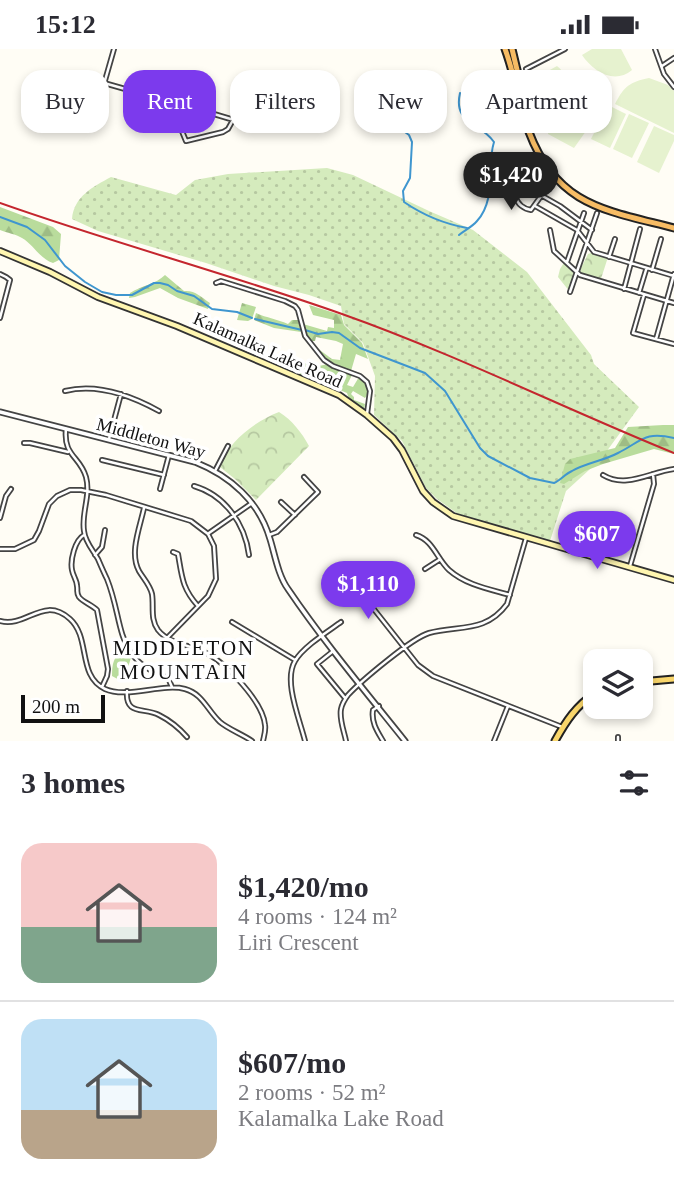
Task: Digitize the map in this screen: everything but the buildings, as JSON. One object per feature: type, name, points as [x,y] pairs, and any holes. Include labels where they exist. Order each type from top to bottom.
[{"type":"highway","points":[[505,49],[534,144],[554,177],[572,194],[598,207],[674,228]]},
{"type":"highway","points":[[512,49],[534,144]]},
{"type":"main road","name":"Kalamalka Lake Road","points":[[0,251],[50,272],[98,297],[177,326],[339,395],[393,438],[423,491],[453,516],[674,580]]},
{"type":"main road","points":[[653,681],[672,679]]},
{"type":"main road","points":[[555,741],[562,727],[583,702]]},
{"type":"street","points":[[108,70],[114,49]]},
{"type":"street","points":[[526,69],[565,49]]},
{"type":"street","points":[[655,49],[664,74],[674,87]]},
{"type":"street","points":[[662,66],[674,58]]},
{"type":"street","points":[[183,133],[186,141],[223,132],[230,125]]},
{"type":"street","points":[[541,196],[531,210],[517,201],[516,194],[522,185],[541,196],[560,207],[592,230]]},
{"type":"street","points":[[535,206],[577,230],[594,253],[674,276],[656,339]]},
{"type":"street","points":[[567,263],[584,213]]},
{"type":"street","points":[[570,292],[597,213]]},
{"type":"street","points":[[624,289],[640,229]]},
{"type":"street","points":[[550,230],[554,251],[580,275],[674,303]]},
{"type":"street","points":[[609,257],[614,239]]},
{"type":"street","points":[[652,270],[661,239]]},
{"type":"street","points":[[639,293],[646,268]]},
{"type":"street","points":[[0,274],[10,280],[0,318]]},
{"type":"street","points":[[216,282],[221,281],[295,306],[305,335],[324,360],[360,376],[367,382],[370,391],[367,415]]},
{"type":"street","points":[[644,295],[633,333],[674,344]]},
{"type":"street","points":[[65,391],[103,390],[138,399],[159,411]]},
{"type":"street","points":[[109,440],[121,394]]},
{"type":"street","name":"Middleton Way","points":[[0,412],[169,455],[226,477],[252,503],[265,521],[286,585],[322,636],[405,741]]},
{"type":"street","points":[[66,429],[65,438],[69,453],[86,478],[84,535],[114,598],[124,643],[140,663],[154,673],[168,678],[172,687]]},
{"type":"street","points":[[24,443],[69,453]]},
{"type":"street","points":[[215,471],[228,446]]},
{"type":"street","points":[[160,489],[169,455]]},
{"type":"street","points":[[102,460],[164,475]]},
{"type":"street","points":[[603,475],[611,479],[630,480],[674,469]]},
{"type":"street","points":[[629,567],[653,484],[653,474]]},
{"type":"street","points":[[269,535],[276,532],[318,492],[304,477]]},
{"type":"street","points":[[194,486],[210,492],[234,515],[242,528],[249,555]]},
{"type":"street","points":[[0,518],[6,496],[11,489]]},
{"type":"street","points":[[0,549],[15,549],[36,537],[49,504],[57,496],[71,491],[87,491],[191,521],[208,534],[214,546],[216,579],[208,596],[167,638]]},
{"type":"street","points":[[281,502],[295,515]]},
{"type":"street","points":[[208,534],[252,503]]},
{"type":"street","points":[[144,507],[135,561],[152,594],[154,621],[158,630],[167,638],[218,659],[230,670],[262,712],[266,727],[263,741]]},
{"type":"street","points":[[95,555],[102,547],[104,530]]},
{"type":"street","points":[[84,535],[78,539],[71,563],[80,598],[97,610],[108,669],[102,687]]},
{"type":"street","points":[[416,535],[427,540],[448,570],[474,585],[510,595]]},
{"type":"street","points":[[36,537],[40,541]]},
{"type":"street","points":[[346,741],[340,717],[341,709],[345,698],[360,683],[416,639],[428,633],[472,626],[500,613],[507,604],[526,538]]},
{"type":"street","points":[[173,552],[178,554],[183,584],[188,595],[199,606]]},
{"type":"street","points":[[425,569],[440,559]]},
{"type":"street","points":[[343,578],[354,584],[418,665],[433,676],[562,727]]},
{"type":"street","points":[[216,579],[222,581]]},
{"type":"street","points":[[0,621],[14,623],[37,611],[58,612],[72,621],[79,632],[89,673],[102,687],[113,691],[172,687],[186,689],[203,699],[217,719],[252,741]]},
{"type":"street","points":[[232,622],[295,660]]},
{"type":"street","points":[[306,741],[291,687],[291,671],[295,660],[341,622]]},
{"type":"street","points":[[334,651],[317,664],[345,698]]},
{"type":"street","points":[[127,691],[127,701],[131,707],[160,716],[187,737]]},
{"type":"street","points":[[379,706],[373,710],[372,717],[383,741]]},
{"type":"street","points":[[494,741],[509,706]]},
{"type":"green space","points":[[592,49],[621,49],[632,70],[612,76],[612,70],[597,70],[582,55]]},
{"type":"green space","points":[[649,78],[668,85],[674,91],[674,133],[615,104],[628,86]]},
{"type":"green space","points":[[612,107],[626,114],[610,148],[591,139],[594,133],[612,133]]},
{"type":"green space","points":[[629,114],[649,123],[632,158],[613,149]]},
{"type":"green space","points":[[654,126],[674,135],[674,141],[659,173],[637,162]]},
{"type":"green space","points":[[548,133],[585,133],[574,148]]},
{"type":"green space","points":[[327,168],[353,175],[473,230],[527,272],[591,355],[594,364],[639,407],[601,459],[566,491],[550,541],[458,514],[426,488],[402,441],[374,415],[375,376],[363,343],[344,324],[341,306],[98,231],[72,219],[80,198],[111,177],[176,195],[195,180],[228,174]]},
{"type":"green space","points":[[0,207],[53,227],[61,234],[59,260],[53,263],[48,261],[22,238],[0,230]]},
{"type":"green space","points":[[594,252],[608,257],[600,282],[581,276],[580,273],[588,254]]},
{"type":"green space","points":[[565,261],[577,272],[570,292],[558,277]]},
{"type":"green space","points":[[165,275],[184,291],[195,293],[210,303],[208,309],[160,288],[129,298],[130,293]]},
{"type":"green space","points":[[242,303],[256,307],[252,319],[248,321],[237,320]]},
{"type":"green space","points":[[309,305],[341,315],[344,325],[362,343],[368,359],[356,354],[351,371],[324,356],[316,348],[332,359],[340,360],[343,344],[316,337],[315,341],[311,341],[303,324],[327,331],[328,327],[334,328],[334,320],[313,315]]},
{"type":"green space","points":[[256,313],[288,324],[292,320],[298,320],[301,332],[274,328],[254,320]]},
{"type":"green space","points":[[305,363],[314,369],[312,373],[326,382],[328,377],[317,372],[319,366],[328,364],[352,375],[347,385],[353,387],[359,377],[366,383],[369,392],[365,398],[353,391],[351,394],[354,400],[365,404],[364,410],[349,399],[347,393],[298,376]]},
{"type":"green space","points":[[279,412],[296,427],[309,446],[256,500],[220,467],[229,449],[244,433]]},
{"type":"green space","points":[[674,425],[674,454],[654,449],[603,464],[564,484],[560,483],[565,464],[570,459],[615,448],[628,427]]},
{"type":"green space","points":[[123,649],[131,658],[123,682],[112,676],[112,668],[117,655]]},
{"type":"waterway","points":[[459,235],[477,221],[487,203],[494,142],[464,117],[460,111],[460,93]]},
{"type":"waterway","points":[[406,133],[412,142],[410,178],[403,191],[404,202],[434,218],[467,228]]},
{"type":"waterway","points":[[0,217],[27,227],[45,240],[65,266],[102,292],[132,295],[154,283],[160,283],[194,296],[212,309],[237,312],[252,318]]},
{"type":"waterway","points":[[255,319],[302,330]]},
{"type":"waterway","points":[[305,330],[318,334],[339,333],[360,348],[425,373],[445,391],[480,448],[488,456],[530,478],[554,483],[577,468],[612,456],[644,438],[674,438]]},
{"type":"railway","points":[[0,203],[342,314],[467,364],[674,453]]},
{"type":"district","name":"MIDDLETON MOUNTAIN","points":[[184,660]]}]
